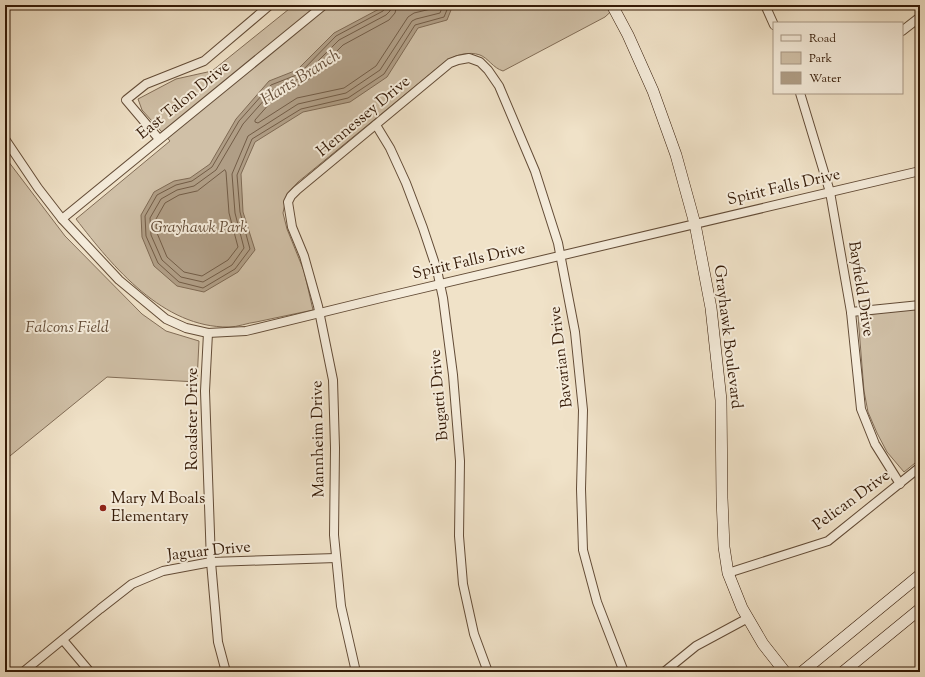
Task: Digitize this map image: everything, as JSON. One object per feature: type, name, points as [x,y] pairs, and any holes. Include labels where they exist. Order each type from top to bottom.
[{"type":"street","points":[[159,140],[126,100],[146,84],[204,61],[270,5]]},
{"type":"street","name":"East Talon Drive","points":[[62,219],[324,5]]},
{"type":"street","name":"Grayhawk Boulevard","points":[[612,5],[628,35],[653,91],[676,156],[695,224],[711,308],[721,400],[723,540],[728,573],[742,608],[763,644],[785,672]]},
{"type":"street","points":[[766,5],[773,22]]},
{"type":"street","points":[[903,30],[920,17]]},
{"type":"street","name":"Hennessey Drive","points":[[288,209],[288,202],[297,190],[450,63],[469,58]]},
{"type":"street","name":"Bavarian Drive","points":[[469,58],[480,62],[488,70],[499,86],[535,171],[558,243],[575,332],[583,410],[581,489],[583,550],[597,602],[624,672]]},
{"type":"street","name":"Bayfield Drive","points":[[800,94],[830,192],[851,312],[861,410],[875,444],[900,484]]},
{"type":"street","name":"Bugatti Drive","points":[[376,125],[390,148],[406,183],[423,228],[440,284],[446,315],[453,375],[460,461],[459,536],[463,584],[474,634],[488,672]]},
{"type":"street","name":"Spirit Falls Drive","points":[[6,143],[62,219],[119,280],[166,319],[186,328],[208,333],[246,331],[560,255],[920,171]]},
{"type":"street","name":"Mannheim Drive","points":[[288,209],[292,227],[304,256],[319,313],[333,380],[335,448],[334,535],[341,606],[356,672]]},
{"type":"street","points":[[851,312],[920,305]]},
{"type":"street","name":"Roadster Drive","points":[[208,333],[205,391],[211,562],[218,642],[226,672]]},
{"type":"street","name":"Pelican Drive","points":[[728,573],[828,541],[920,467]]},
{"type":"street","name":"Jaguar Drive","points":[[23,672],[132,584],[163,571],[211,562],[336,558]]},
{"type":"street","points":[[802,672],[920,575]]},
{"type":"street","points":[[843,672],[920,609]]},
{"type":"street","points":[[664,672],[696,646],[748,618]]},
{"type":"street","points":[[63,640],[90,672]]},
{"type":"green space","name":"Grayhawk Park","points":[[294,5],[618,5],[605,17],[503,71],[496,68],[483,56],[471,53],[462,54],[446,61],[298,182],[287,194],[283,213],[287,229],[304,271],[313,310],[232,327],[205,325],[182,317],[161,306],[142,291],[123,275],[76,219],[170,141],[142,110],[138,99],[176,79],[212,71]]},
{"type":"green space","name":"Falcons Field","points":[[5,157],[65,236],[142,314],[166,331],[199,341],[197,382],[107,377],[5,460]]},
{"type":"green space","points":[[916,308],[920,314],[920,459],[904,472],[887,452],[868,412],[864,391],[858,316]]},
{"type":"water","name":"Harts Branch","points":[[383,5],[453,5],[447,20],[418,28],[387,77],[350,102],[303,112],[255,142],[241,174],[243,212],[255,250],[238,272],[204,292],[177,286],[154,266],[142,237],[141,215],[154,192],[174,181],[190,178],[210,164],[236,119],[269,81],[297,70],[334,33],[381,8]]},
{"type":"place","name":"Mary M Boals Elementary","points":[[103,508]]}]
